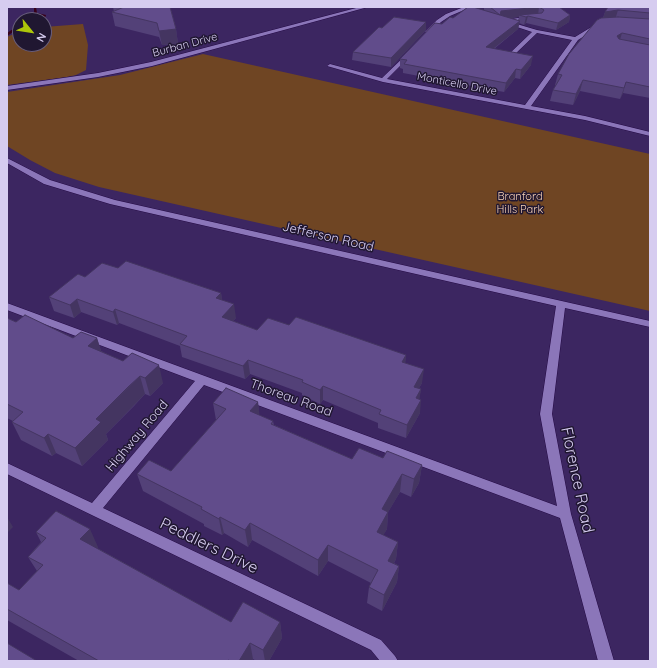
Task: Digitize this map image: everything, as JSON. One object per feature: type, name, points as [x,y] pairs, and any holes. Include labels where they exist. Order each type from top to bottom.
[{"type":"street","name":"Burban Drive","points":[[7,88],[98,75],[152,64],[366,7]]},
{"type":"street","points":[[425,36],[439,21],[448,15],[469,7]]},
{"type":"street","points":[[538,18],[502,20],[536,31],[576,39]]},
{"type":"street","points":[[526,108],[576,39],[597,25],[604,23]]},
{"type":"street","points":[[511,55],[536,31]]},
{"type":"street","name":"Monticello Drive","points":[[383,80],[414,49]]},
{"type":"street","name":"Monticello Drive","points":[[330,66],[383,80],[585,118],[650,134]]},
{"type":"street","name":"Jefferson Road","points":[[7,160],[24,171],[47,182],[113,202],[650,324]]},
{"type":"street","name":"Florence Road","points":[[561,303],[546,414],[565,514],[606,661]]},
{"type":"street","name":"Thoreau Road","points":[[7,306],[202,380],[565,514]]},
{"type":"street","name":"Highway Road","points":[[94,509],[202,380]]},
{"type":"street","name":"Peddlers Drive","points":[[7,468],[376,645],[390,661]]},
{"type":"green space","points":[[83,24],[88,45],[86,70],[76,75],[67,77],[7,85],[7,37],[12,35],[12,52],[52,52],[52,26]]},
{"type":"green space","name":"Branford Hills Park","points":[[203,54],[650,154],[650,311],[99,187],[55,173],[7,146],[7,92],[120,75]]},
{"type":"building","points":[[124,7],[170,7],[176,29],[159,31],[157,23],[112,12]]},
{"type":"building","points":[[468,7],[473,7],[520,21],[486,47],[533,56],[521,70],[516,69],[506,83],[404,64],[407,60],[400,59],[435,23],[442,24],[450,17],[453,18]]},
{"type":"building","points":[[490,7],[539,7],[501,11],[500,15]]},
{"type":"building","points":[[539,7],[559,7],[570,15],[558,23],[519,15],[542,13],[544,10]]},
{"type":"building","points":[[608,7],[650,7],[650,13],[618,10],[605,12]]},
{"type":"building","points":[[394,17],[426,22],[391,58],[353,52],[379,27],[382,28]]},
{"type":"building","points":[[618,17],[650,19],[650,39],[622,33],[617,36],[619,39],[650,45],[650,87],[626,82],[624,88],[583,80],[576,94],[553,90],[562,75],[558,74],[569,54],[597,20],[601,18]]},
{"type":"building","points":[[126,261],[221,293],[216,298],[234,304],[222,317],[257,330],[268,318],[289,325],[296,317],[406,355],[402,362],[424,369],[414,387],[421,389],[416,398],[421,400],[407,425],[379,414],[381,410],[323,386],[320,390],[302,382],[303,380],[248,360],[243,366],[180,344],[187,336],[115,309],[113,312],[77,299],[70,305],[49,297],[78,274],[85,277],[102,263],[118,268]]},
{"type":"building","points":[[25,315],[73,338],[81,332],[97,338],[88,346],[123,361],[132,353],[159,365],[145,378],[140,376],[128,387],[96,419],[101,422],[75,448],[48,434],[44,438],[12,422],[23,412],[7,404],[7,318],[16,322]]},
{"type":"building","points":[[226,388],[258,402],[250,411],[273,421],[271,424],[352,459],[359,448],[383,458],[387,451],[422,465],[414,479],[402,474],[382,509],[388,512],[377,532],[398,542],[388,561],[399,566],[384,595],[369,587],[378,570],[328,545],[318,560],[250,523],[245,530],[220,517],[219,519],[201,509],[202,507],[137,474],[149,460],[171,471],[226,409],[213,403]]},
{"type":"building","points":[[56,511],[90,529],[80,539],[231,622],[243,602],[280,622],[263,650],[250,643],[239,661],[99,661],[7,609],[7,583],[19,590],[43,565],[28,557],[46,538],[36,532]]},
{"type":"building","points":[[7,643],[37,661],[7,661]]},
{"type":"waterway","points":[[35,7],[35,12]]},
{"type":"waterway","points":[[7,35],[12,31]]}]
